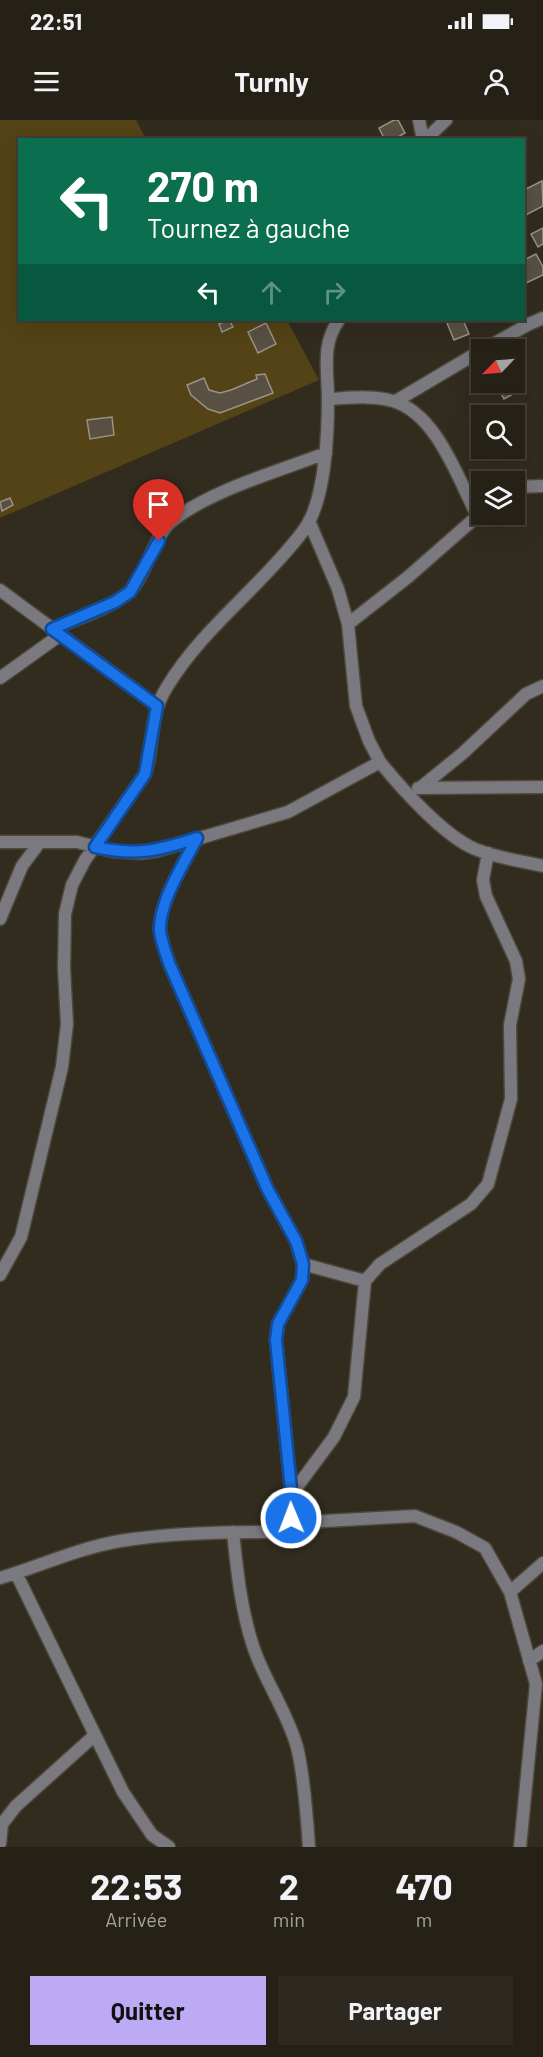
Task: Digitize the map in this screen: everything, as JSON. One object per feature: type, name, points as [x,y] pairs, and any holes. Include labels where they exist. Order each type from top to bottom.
[{"type":"street","points":[[419,120],[424,138]]},
{"type":"street","points":[[426,138],[446,120]]},
{"type":"street","points":[[503,339],[543,318]]},
{"type":"street","points":[[0,1275],[21,1237],[63,1067],[68,1024],[64,968],[65,914],[72,885],[85,860],[145,774],[157,706],[166,687],[183,663],[284,554],[309,521],[321,481],[326,453],[328,399],[326,354],[330,337],[338,321]]},
{"type":"street","points":[[396,401],[471,357]]},
{"type":"street","points":[[328,399],[378,398],[396,401],[427,425],[439,440],[471,498]]},
{"type":"street","points":[[0,678],[56,632],[130,592],[169,523],[190,508],[217,495],[326,453]]},
{"type":"street","points":[[525,487],[543,486]]},
{"type":"street","points":[[348,624],[417,570],[471,520]]},
{"type":"street","points":[[309,521],[339,589],[348,624],[356,706],[369,741],[380,762],[402,789],[457,840],[488,853],[543,866]]},
{"type":"street","points":[[0,590],[157,706]]},
{"type":"street","points":[[420,788],[463,753],[526,694],[543,686]]},
{"type":"street","points":[[0,842],[77,842],[112,851],[141,853],[156,851],[288,812],[380,762]]},
{"type":"street","points":[[402,789],[543,787]]},
{"type":"street","points":[[197,838],[167,900],[161,919],[160,933],[169,963],[268,1190],[296,1241],[303,1264],[302,1280],[278,1324],[276,1340],[293,1509],[288,1523]]},
{"type":"street","points":[[0,919],[22,866],[40,842]]},
{"type":"street","points":[[291,1495],[334,1437],[354,1397],[365,1281],[380,1264],[471,1204],[488,1184],[511,1099],[510,1025],[519,980],[516,961],[486,896],[483,880],[488,853]]},
{"type":"street","points":[[303,1264],[365,1281]]},
{"type":"street","points":[[0,1578],[76,1552],[119,1541],[158,1536],[273,1532],[288,1523],[415,1516],[456,1532],[485,1548],[510,1592],[536,1684],[520,1847]]},
{"type":"street","points":[[233,1533],[240,1594],[253,1647],[281,1706],[297,1747],[308,1819],[309,1847]]},
{"type":"street","points":[[510,1592],[543,1563]]},
{"type":"street","points":[[16,1573],[123,1792],[152,1835],[169,1847]]},
{"type":"street","points":[[529,1661],[543,1651]]},
{"type":"street","points":[[0,1843],[2,1824],[16,1806],[95,1736]]},
{"type":"shaded area","points":[[0,120],[136,120],[145,138],[18,138],[18,321],[288,321],[319,380],[0,518]]},
{"type":"building","points":[[398,120],[405,133],[396,138],[384,138],[379,128]]},
{"type":"building","points":[[542,181],[543,206],[525,215],[525,190]]},
{"type":"building","points":[[543,228],[543,244],[538,247],[531,234]]},
{"type":"building","points":[[536,254],[543,267],[543,275],[525,284],[525,260]]},
{"type":"building","points":[[230,321],[233,327],[222,332],[219,324]]},
{"type":"building","points":[[463,321],[469,334],[454,340],[447,323]]},
{"type":"building","points":[[266,323],[276,344],[258,353],[248,332]]},
{"type":"building","points":[[265,374],[273,393],[220,413],[208,409],[191,395],[187,385],[204,378],[209,390],[220,393],[257,379],[256,375]]},
{"type":"building","points":[[501,393],[513,394],[504,399]]},
{"type":"building","points":[[112,417],[114,435],[90,439],[87,420]]},
{"type":"building","points":[[10,498],[13,505],[2,511],[0,502]]},
{"type":"route","points":[[159,541],[130,592],[115,602],[52,629],[157,706],[145,774],[95,847],[141,853],[156,851],[197,838],[167,900],[161,919],[160,933],[169,963],[268,1190],[296,1241],[303,1264],[302,1280],[291,1304],[278,1324],[276,1340],[293,1509],[291,1518]]}]
